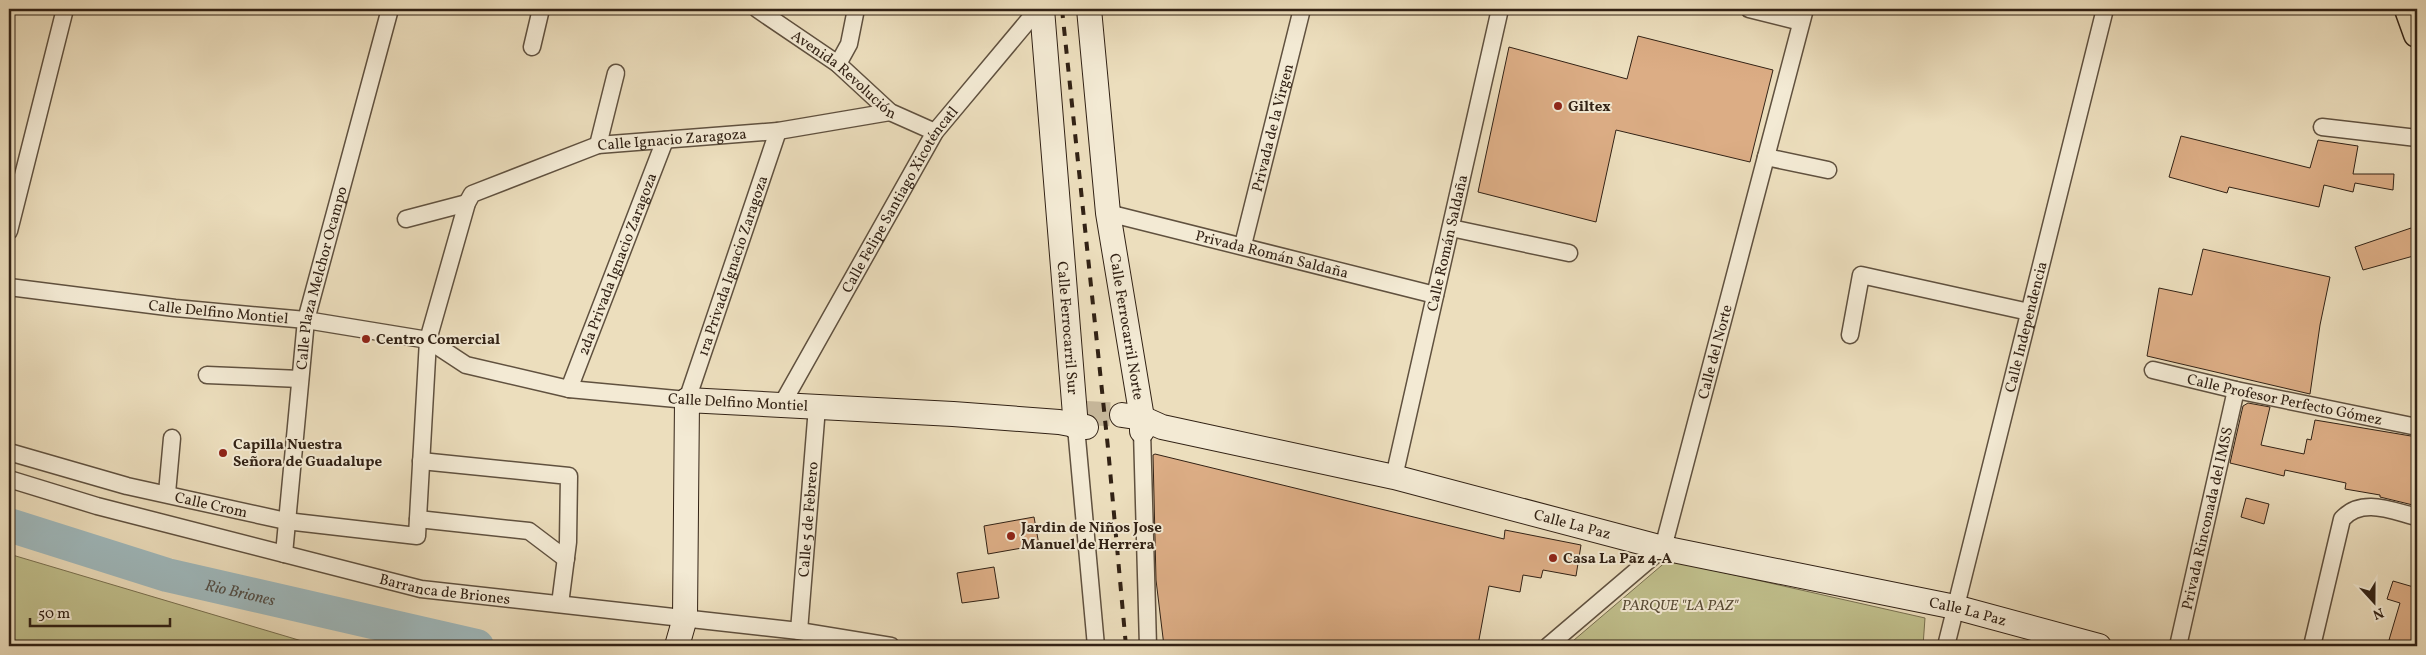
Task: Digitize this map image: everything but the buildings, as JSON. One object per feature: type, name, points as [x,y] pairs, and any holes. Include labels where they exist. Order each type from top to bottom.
[{"type":"main road","name":"Calle Ferrocarril Sur","points":[[1040,9],[1077,421]]},
{"type":"main road","name":"Calle Ferrocarril Norte","points":[[1089,9],[1108,213],[1138,424]]},
{"type":"main road","points":[[2408,9],[2417,34]]},
{"type":"main road","name":"Calle Delfino Montiel","points":[[687,400],[1077,421]]},
{"type":"main road","points":[[677,646],[685,618],[687,400]]},
{"type":"main road","name":"Calle La Paz","points":[[1138,424],[1394,477],[1663,548],[1955,607],[2098,646]]},
{"type":"street","points":[[9,231],[64,9]]},
{"type":"street","name":"Calle Plaza Melchor Ocampo","points":[[284,554],[306,320],[390,9]]},
{"type":"street","points":[[532,47],[541,9]]},
{"type":"street","name":"Avenida Revolución","points":[[757,9],[838,64],[890,112],[935,132]]},
{"type":"street","points":[[838,64],[849,44],[856,9]]},
{"type":"street","name":"Calle Felipe Santiago Xicoténcatl","points":[[782,404],[935,132],[1040,9]]},
{"type":"street","name":"Privada de la Virgen","points":[[1243,246],[1302,9]]},
{"type":"street","name":"Calle Román Saldaña","points":[[1394,477],[1500,9]]},
{"type":"street","points":[[1749,9],[1803,16]]},
{"type":"street","name":"Calle Independencia","points":[[1946,646],[2105,9]]},
{"type":"street","name":"Calle del Norte","points":[[1663,548],[1803,16]]},
{"type":"street","points":[[598,145],[616,73]]},
{"type":"street","name":"Calle Ignacio Zaragoza","points":[[467,203],[472,194],[598,145],[778,131],[890,112]]},
{"type":"street","points":[[2322,127],[2417,138]]},
{"type":"street","name":"1ra Privada Ignacio Zaragoza","points":[[687,400],[778,131]]},
{"type":"street","name":"2da Privada Ignacio Zaragoza","points":[[570,389],[665,140]]},
{"type":"street","points":[[1766,157],[1828,170]]},
{"type":"street","points":[[406,218],[467,203],[428,340],[418,519],[529,531],[566,559]]},
{"type":"street","name":"Privada Román Saldaña","points":[[1108,213],[1435,295]]},
{"type":"street","points":[[1451,228],[1569,253]]},
{"type":"street","points":[[1850,336],[1861,276],[2029,312]]},
{"type":"street","name":"Calle Delfino Montiel","points":[[9,287],[149,305],[306,320],[428,340],[466,365],[570,389],[687,400]]},
{"type":"street","name":"Calle Profesor Perfecto Gómez","points":[[2153,370],[2236,390],[2417,426]]},
{"type":"street","points":[[207,375],[300,379]]},
{"type":"street","name":"Privada Rinconada del IMSS","points":[[2178,646],[2236,390]]},
{"type":"street","name":"Calle 5 de Febrero","points":[[799,631],[817,407]]},
{"type":"street","name":"Calle Ferrocarril Sur","points":[[1077,421],[1096,646]]},
{"type":"street","name":"Calle Ferrocarril Norte","points":[[1138,424],[1148,646]]},
{"type":"street","points":[[167,493],[172,438]]},
{"type":"street","name":"Calle Crom","points":[[9,452],[127,486],[167,493],[286,521],[417,536],[418,519]]},
{"type":"street","points":[[421,461],[569,476],[566,559],[560,604]]},
{"type":"street","name":"Barranca de Briones","points":[[9,479],[97,506],[421,589],[799,631],[891,646]]},
{"type":"street","points":[[2312,646],[2342,520],[2350,511],[2362,506],[2417,517]]},
{"type":"street","points":[[1548,646],[1663,548]]},
{"type":"green space","points":[[9,554],[312,644],[312,646],[9,646]]},
{"type":"green space","name":"PARQUE \"LA PAZ\"","points":[[1668,560],[1925,618],[1923,646],[1567,646]]},
{"type":"waterway","name":"Rio Briones","points":[[9,525],[167,575],[477,646]]},
{"type":"tunnel","points":[[1086,413],[1122,415]]},
{"type":"railway","points":[[1062,9],[1108,448],[1126,646]]},
{"type":"place","name":"Giltex","points":[[1558,106]]},
{"type":"place","name":"Centro Comercial","points":[[366,339]]},
{"type":"place","name":"Capilla Nuestra Señora de Guadalupe","points":[[223,453]]},
{"type":"place","name":"Jardin de Niños Jose Manuel de Herrera","points":[[1011,536]]},
{"type":"place","name":"Casa La Paz 4-A","points":[[1553,558]]}]
